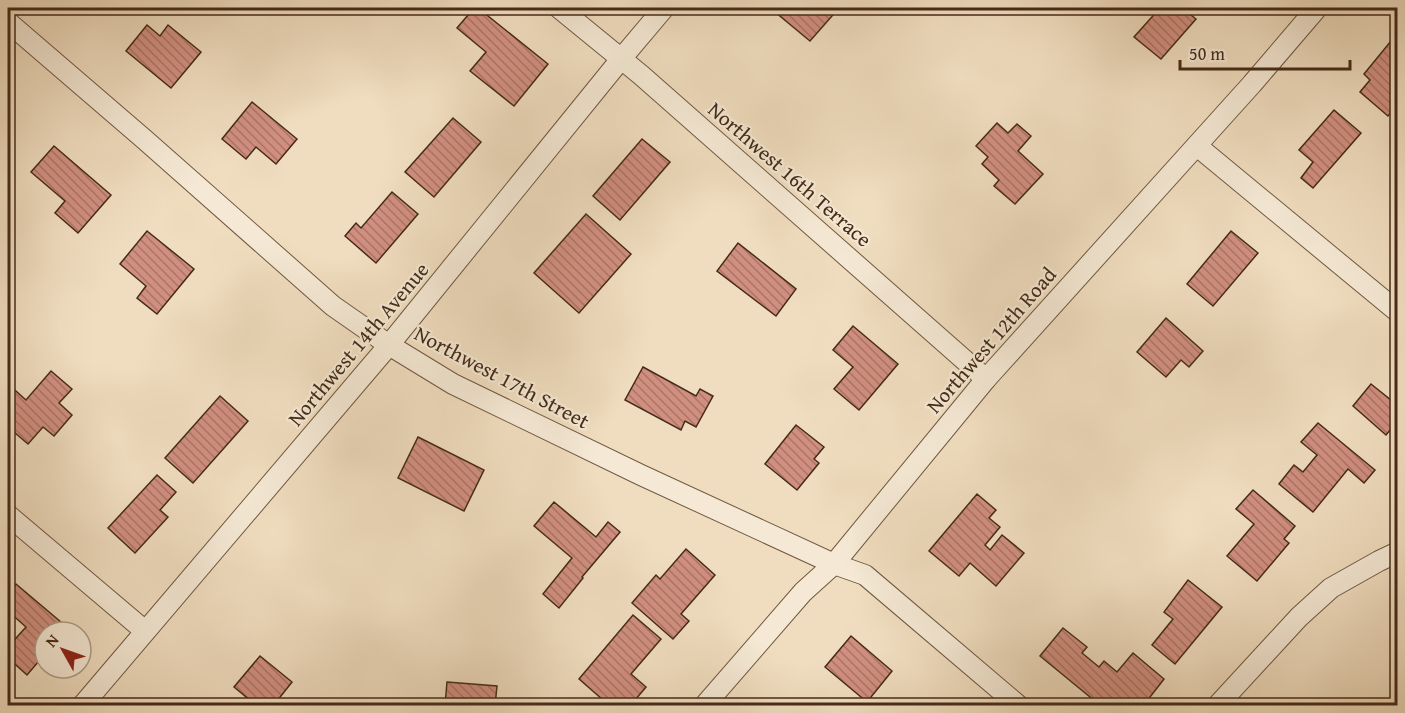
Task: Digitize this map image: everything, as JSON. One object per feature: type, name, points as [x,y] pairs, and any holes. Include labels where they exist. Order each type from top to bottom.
[{"type":"street","name":"Northwest 16th Terrace","points":[[559,8],[641,75],[986,379]]},
{"type":"street","name":"Northwest 14th Avenue","points":[[82,705],[389,345],[664,8]]},
{"type":"street","name":"Northwest 12th Road","points":[[704,705],[803,592],[834,564],[986,379],[1197,146],[1317,8]]},
{"type":"street","name":"Northwest 17th Street","points":[[8,22],[333,306],[389,345],[453,384],[641,475],[834,564],[865,575],[1019,705]]},
{"type":"street","points":[[1197,146],[1398,312]]},
{"type":"street","points":[[8,514],[145,632]]},
{"type":"street","points":[[1217,705],[1299,617],[1331,588],[1398,552]]},
{"type":"building","points":[[474,8],[478,8],[548,64],[514,106],[470,71],[486,52],[457,28]]},
{"type":"building","points":[[779,8],[839,8],[810,41],[775,12]]},
{"type":"building","points":[[1160,8],[1182,8],[1196,19],[1161,59],[1134,37]]},
{"type":"building","points":[[147,25],[160,36],[168,25],[201,52],[171,88],[126,51]]},
{"type":"building","points":[[1391,41],[1398,46],[1398,105],[1388,116],[1360,92],[1370,80],[1364,74]]},
{"type":"building","points":[[252,102],[297,139],[276,164],[256,147],[246,159],[222,139]]},
{"type":"building","points":[[1334,110],[1361,133],[1313,188],[1301,178],[1313,162],[1299,150]]},
{"type":"building","points":[[453,118],[481,142],[434,197],[405,172]]},
{"type":"building","points":[[997,123],[1008,133],[1017,124],[1031,136],[1018,151],[1043,174],[1015,204],[994,186],[999,180],[982,164],[988,157],[976,146]]},
{"type":"building","points":[[642,139],[670,162],[620,220],[593,196]]},
{"type":"building","points":[[54,146],[111,195],[78,233],[55,213],[65,201],[31,172]]},
{"type":"building","points":[[392,192],[418,214],[376,263],[345,236],[356,223],[361,228]]},
{"type":"building","points":[[586,214],[631,254],[579,313],[534,273]]},
{"type":"building","points":[[147,231],[194,269],[157,314],[137,298],[146,286],[120,264]]},
{"type":"building","points":[[1231,231],[1258,253],[1213,306],[1187,284]]},
{"type":"building","points":[[738,243],[796,289],[776,316],[717,271]]},
{"type":"building","points":[[1166,318],[1203,351],[1189,367],[1181,360],[1166,377],[1137,352]]},
{"type":"building","points":[[853,326],[898,364],[859,410],[834,389],[853,367],[833,350]]},
{"type":"building","points":[[643,367],[696,396],[700,389],[713,396],[696,427],[685,421],[681,430],[625,400]]},
{"type":"building","points":[[51,371],[72,389],[59,403],[72,415],[54,436],[43,427],[28,444],[8,427],[8,384],[26,400]]},
{"type":"building","points":[[1371,384],[1391,400],[1398,394],[1398,424],[1396,423],[1386,435],[1353,406]]},
{"type":"building","points":[[220,396],[248,421],[193,483],[165,458]]},
{"type":"building","points":[[1318,423],[1375,470],[1364,483],[1348,469],[1313,512],[1279,484],[1294,465],[1303,472],[1317,455],[1301,442]]},
{"type":"building","points":[[796,425],[824,447],[814,459],[819,463],[797,490],[765,464]]},
{"type":"building","points":[[418,437],[484,470],[464,511],[398,478]]},
{"type":"building","points":[[157,475],[176,492],[160,510],[168,517],[135,553],[108,528]]},
{"type":"building","points":[[1253,490],[1295,526],[1284,539],[1289,543],[1257,581],[1227,556],[1254,524],[1236,509]]},
{"type":"building","points":[[977,494],[996,510],[989,518],[1000,527],[985,545],[990,550],[1002,535],[1024,553],[996,586],[970,563],[959,576],[929,551]]},
{"type":"building","points":[[554,502],[596,537],[608,522],[620,532],[559,608],[543,594],[572,558],[534,526]]},
{"type":"building","points":[[686,549],[715,575],[681,614],[689,621],[673,639],[632,603],[656,575],[660,579]]},
{"type":"building","points":[[1188,580],[1222,607],[1175,664],[1152,645],[1173,619],[1164,612]]},
{"type":"building","points":[[16,584],[59,620],[33,620],[33,668],[27,675],[8,658],[8,647],[26,627],[8,611],[8,594]]},
{"type":"building","points":[[633,615],[661,639],[631,674],[646,687],[630,706],[610,706],[579,679]]},
{"type":"building","points":[[1063,628],[1087,647],[1082,653],[1099,667],[1104,661],[1117,672],[1133,653],[1164,679],[1143,706],[1101,706],[1040,656]]},
{"type":"building","points":[[851,636],[892,671],[867,702],[825,667]]},
{"type":"building","points":[[260,656],[292,682],[273,706],[257,706],[234,687]]},
{"type":"building","points":[[447,682],[497,686],[495,706],[445,706]]}]
